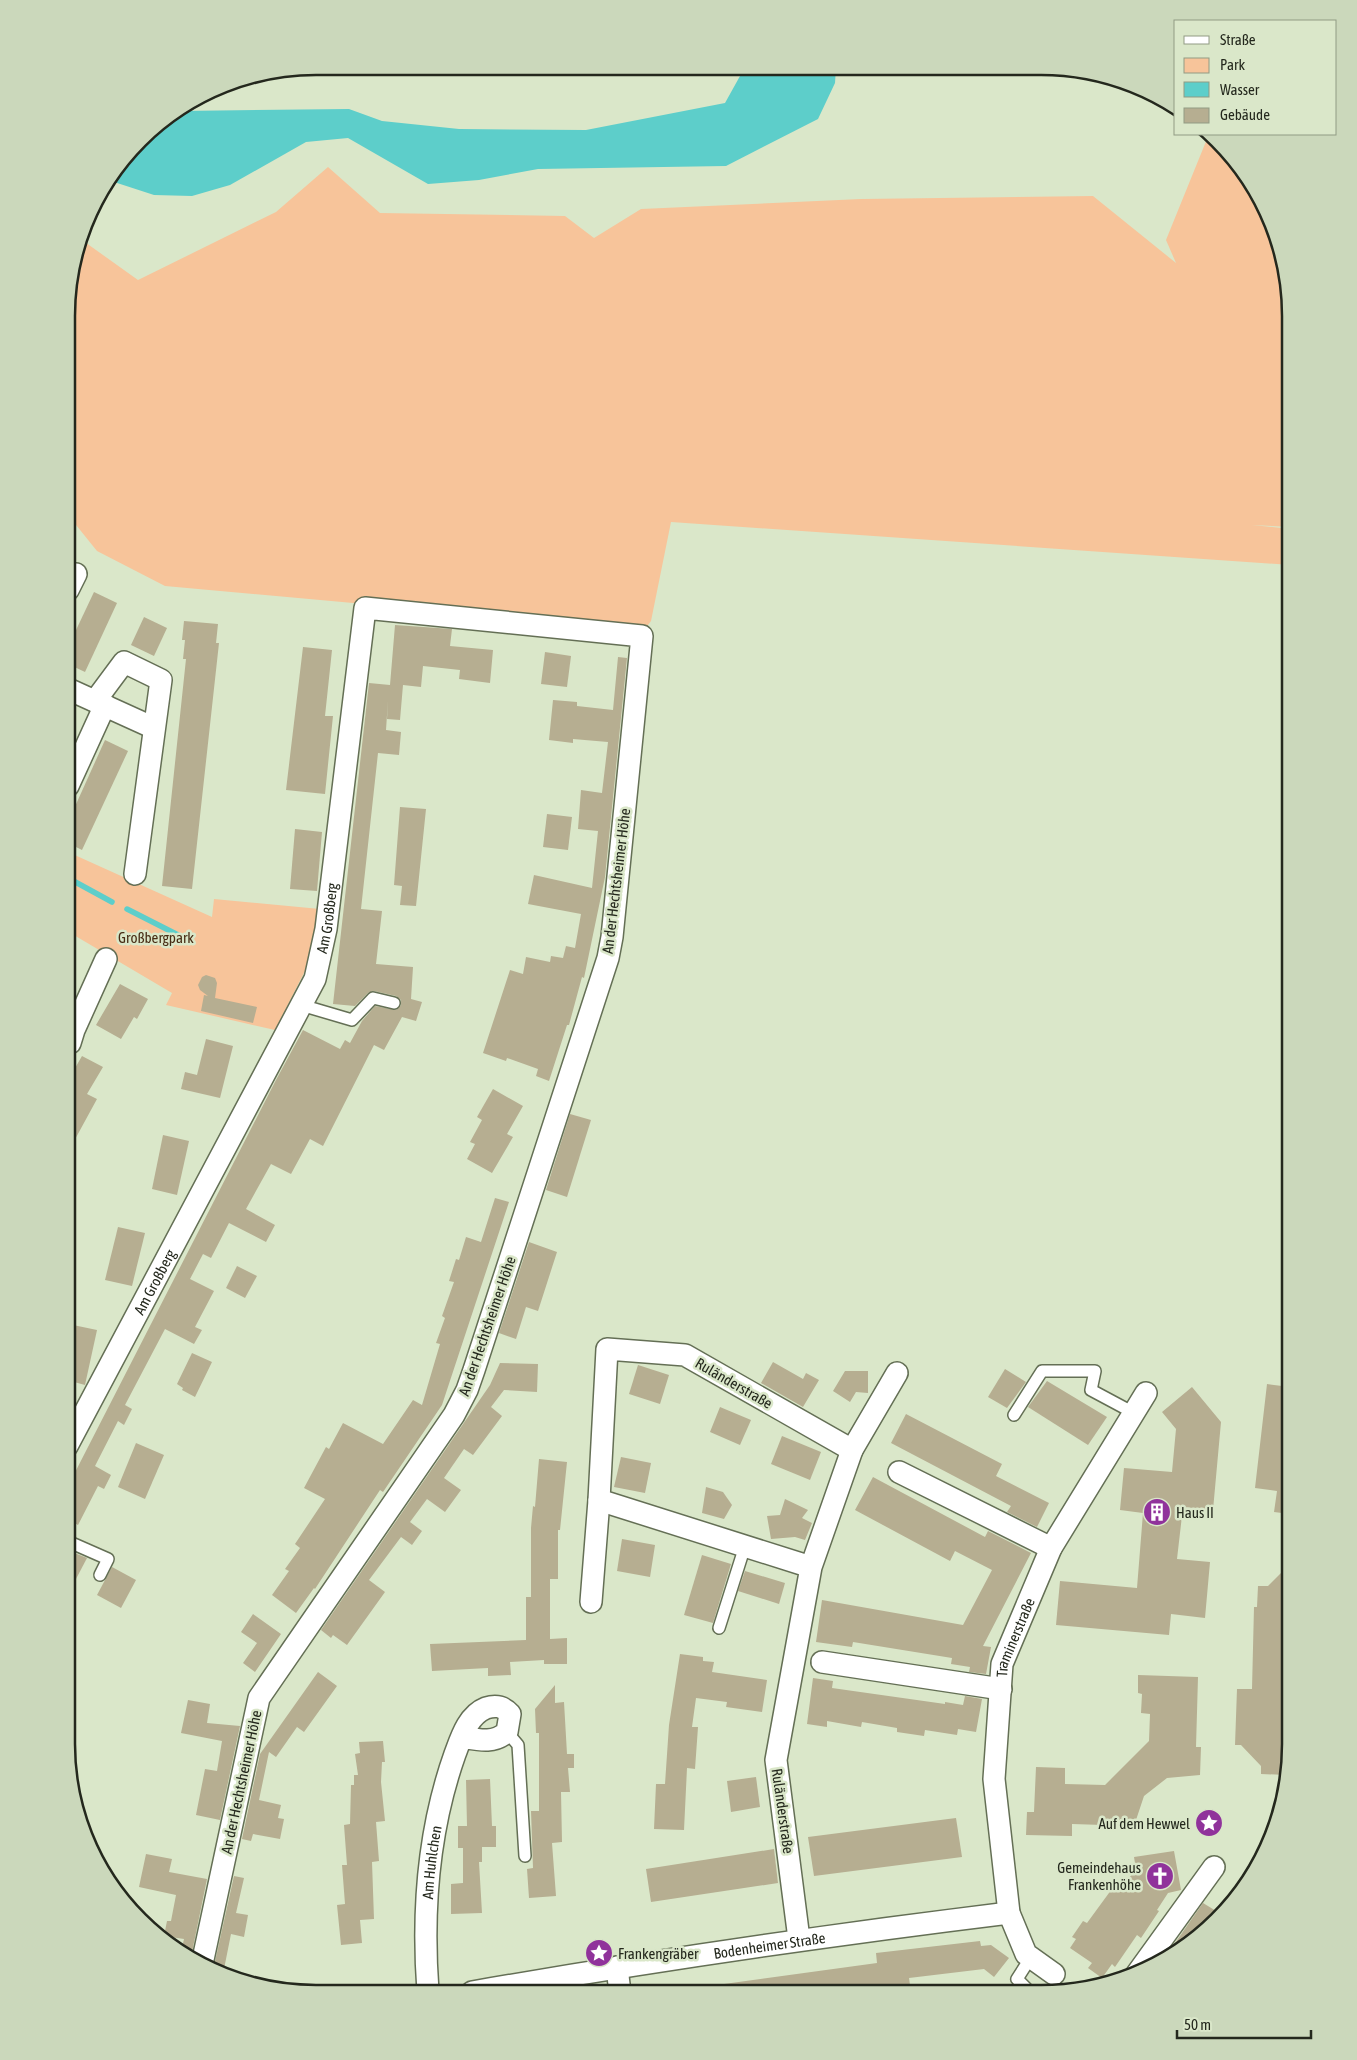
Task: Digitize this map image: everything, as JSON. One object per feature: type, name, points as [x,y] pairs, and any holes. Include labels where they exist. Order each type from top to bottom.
[{"type":"street","name":"Am Großberg","points":[[75,1431],[315,979],[326,929],[365,608],[642,636]]},
{"type":"street","name":"An der Hechtsheimer Höhe","points":[[204,1957],[259,1698],[454,1415],[467,1390],[474,1370],[608,958],[612,937],[642,636]]},
{"type":"street","points":[[75,768],[100,703],[124,662],[161,680],[135,874]]},
{"type":"street","points":[[75,692],[154,728]]},
{"type":"street","points":[[75,1023],[106,959]]},
{"type":"street","name":"Ruländerstraße","points":[[591,1602],[599,1500],[607,1349],[685,1355],[852,1450]]},
{"type":"street","name":"Ruländerstraße","points":[[799,1939],[776,1760],[811,1567],[852,1450],[897,1373]]},
{"type":"street","name":"Traminerstraße","points":[[1030,1958],[1026,1954],[1010,1913],[994,1779],[1002,1664],[1052,1548],[1146,1393]]},
{"type":"street","points":[[899,1472],[1052,1548]]},
{"type":"street","points":[[599,1500],[811,1567]]},
{"type":"street","points":[[822,1662],[1001,1690]]},
{"type":"street","name":"Am Huhlchen","points":[[428,1985],[426,1903],[442,1792],[462,1737],[475,1714],[495,1706],[504,1708],[510,1714],[507,1732]]},
{"type":"street","points":[[462,1737],[488,1741],[499,1739],[507,1732]]},
{"type":"street","points":[[1147,1960],[1214,1867]]},
{"type":"street","name":"Bodenheimer Straße","points":[[513,1985],[799,1939],[1010,1913]]},
{"type":"street","points":[[1030,1958],[1054,1974]]},
{"type":"street","points":[[617,1967],[619,1985]]},
{"type":"lane","points":[[301,1005],[352,1020],[373,998],[394,1003]]},
{"type":"lane","points":[[1014,1415],[1042,1371],[1095,1371],[1091,1390],[1134,1412]]},
{"type":"lane","points":[[75,1544],[108,1559],[100,1575]]},
{"type":"lane","points":[[719,1628],[745,1546]]},
{"type":"lane","points":[[507,1732],[518,1745],[525,1856]]},
{"type":"lane","points":[[1023,1985],[1017,1980],[1030,1958]]},
{"type":"green space","points":[[1206,141],[1232,169],[1250,196],[1264,224],[1274,254],[1280,285],[1282,316],[1282,527],[1252,525],[1282,528],[1282,564],[671,522],[651,621],[640,629],[165,586],[97,551],[75,524],[75,316],[77,285],[87,243],[138,280],[276,212],[328,167],[380,213],[565,216],[594,238],[641,209],[861,199],[1093,196],[1176,263],[1166,240]]},
{"type":"green space","name":"Großbergpark","points":[[75,855],[212,917],[214,899],[320,909],[311,959],[275,1030],[166,1005],[172,993],[75,936]]},
{"type":"water","points":[[741,75],[836,75],[835,83],[818,119],[726,166],[538,169],[479,180],[428,184],[348,138],[306,142],[230,185],[192,196],[154,195],[116,183],[135,157],[157,135],[190,111],[349,109],[382,121],[459,129],[586,130],[725,103]]},
{"type":"building","points":[[94,592],[117,603],[85,672],[75,667],[75,632]]},
{"type":"building","points":[[144,617],[167,628],[154,656],[131,645]]},
{"type":"building","points":[[184,621],[218,624],[216,643],[219,643],[192,889],[162,886],[186,659],[183,659],[185,640],[182,640]]},
{"type":"building","points":[[395,625],[452,629],[450,646],[493,650],[490,683],[459,679],[460,670],[423,666],[421,687],[403,685],[400,720],[387,719],[388,700],[386,730],[401,732],[399,755],[378,753],[361,909],[382,911],[376,964],[413,967],[411,999],[422,1002],[416,1021],[402,1017],[384,1050],[374,1045],[323,1146],[310,1139],[291,1174],[271,1164],[246,1209],[275,1225],[266,1242],[229,1223],[211,1258],[203,1254],[190,1279],[214,1291],[195,1327],[202,1330],[194,1344],[165,1329],[125,1405],[132,1409],[124,1425],[118,1421],[95,1466],[111,1475],[104,1489],[98,1486],[78,1525],[75,1523],[75,1472],[303,1030],[340,1049],[345,1040],[350,1043],[362,1021],[375,1006],[396,1010],[401,1005],[401,1000],[396,996],[374,991],[368,993],[355,1006],[333,1004],[369,683],[390,685]]},
{"type":"building","points":[[303,647],[332,650],[325,716],[333,716],[325,794],[286,790]]},
{"type":"building","points":[[545,652],[571,656],[567,687],[541,684]]},
{"type":"building","points":[[618,657],[627,658],[605,877],[584,978],[582,977],[569,1025],[567,1025],[549,1081],[536,1076],[538,1069],[507,1058],[506,1061],[483,1053],[510,970],[523,974],[526,957],[550,962],[551,956],[563,958],[566,946],[575,948],[581,914],[528,904],[534,875],[592,888],[598,831],[578,829],[581,790],[602,793],[608,742],[573,739],[573,743],[549,740],[553,700],[577,702],[577,706],[613,710]]},
{"type":"building","points":[[105,740],[128,751],[82,850],[75,846],[75,806]]},
{"type":"building","points":[[400,807],[426,809],[416,906],[400,905],[402,886],[394,885]]},
{"type":"building","points":[[547,814],[572,817],[568,850],[543,847]]},
{"type":"building","points":[[295,829],[322,832],[317,891],[290,889]]},
{"type":"building","points":[[206,975],[215,978],[217,983],[215,998],[257,1007],[253,1023],[201,1011],[204,995],[208,996],[200,990],[198,985],[202,977]]},
{"type":"building","points":[[120,984],[148,999],[137,1019],[134,1017],[121,1039],[96,1025]]},
{"type":"building","points":[[206,1039],[233,1046],[220,1098],[181,1089],[185,1072],[197,1075]]},
{"type":"building","points":[[82,1056],[103,1067],[87,1094],[97,1099],[75,1139],[75,1068]]},
{"type":"building","points":[[493,1089],[523,1106],[507,1134],[513,1137],[492,1173],[467,1159],[475,1144],[470,1142],[482,1120],[477,1117]]},
{"type":"building","points":[[570,1114],[591,1120],[567,1197],[546,1190]]},
{"type":"building","points":[[163,1135],[189,1141],[177,1195],[152,1189]]},
{"type":"building","points":[[495,1198],[509,1202],[442,1405],[383,1492],[380,1490],[315,1589],[296,1613],[272,1595],[289,1571],[285,1569],[300,1548],[295,1544],[325,1499],[304,1488],[326,1447],[329,1449],[343,1423],[383,1444],[413,1400],[422,1405],[440,1344],[436,1343],[445,1318],[442,1316],[454,1282],[449,1281],[456,1259],[459,1260],[466,1237],[481,1242]]},
{"type":"building","points":[[118,1227],[145,1233],[132,1286],[105,1280]]},
{"type":"building","points":[[529,1242],[557,1252],[538,1311],[526,1307],[516,1339],[499,1333]]},
{"type":"building","points":[[237,1266],[257,1276],[245,1298],[226,1288]]},
{"type":"building","points":[[75,1325],[97,1330],[85,1385],[75,1382]]},
{"type":"building","points":[[192,1353],[212,1362],[195,1397],[182,1390],[183,1388],[177,1384]]},
{"type":"building","points":[[773,1362],[803,1379],[806,1373],[819,1380],[803,1407],[761,1383]]},
{"type":"building","points":[[500,1363],[538,1364],[537,1392],[504,1390],[491,1407],[502,1416],[473,1455],[464,1449],[444,1478],[461,1490],[445,1512],[427,1499],[410,1522],[422,1531],[412,1545],[401,1537],[369,1580],[385,1592],[347,1645],[333,1635],[331,1638],[321,1630],[490,1385]]},
{"type":"building","points":[[638,1365],[669,1375],[660,1404],[629,1394]]},
{"type":"building","points":[[1005,1369],[1026,1382],[1007,1408],[988,1397]]},
{"type":"building","points":[[845,1371],[868,1371],[868,1393],[856,1392],[850,1402],[833,1391]]},
{"type":"building","points":[[1047,1381],[1107,1417],[1088,1445],[1028,1407]]},
{"type":"building","points":[[1267,1384],[1282,1386],[1282,1513],[1274,1512],[1277,1491],[1255,1488]]},
{"type":"building","name":"Haus II","points":[[1192,1387],[1221,1422],[1213,1510],[1183,1507],[1177,1559],[1210,1562],[1205,1618],[1171,1614],[1169,1635],[1056,1625],[1060,1581],[1137,1588],[1143,1513],[1120,1510],[1124,1468],[1172,1472],[1176,1429],[1162,1412]]},
{"type":"building","points":[[720,1407],[751,1420],[740,1445],[710,1432]]},
{"type":"building","points":[[906,1414],[1002,1464],[996,1476],[1049,1503],[1037,1527],[1007,1512],[1011,1506],[891,1443]]},
{"type":"building","points":[[782,1436],[821,1452],[810,1480],[771,1464]]},
{"type":"building","points":[[136,1443],[164,1455],[145,1499],[118,1487]]},
{"type":"building","points":[[621,1457],[651,1463],[645,1493],[614,1487]]},
{"type":"building","points":[[539,1459],[567,1462],[560,1530],[558,1530],[558,1579],[550,1579],[550,1639],[567,1638],[567,1664],[544,1664],[544,1660],[510,1662],[511,1675],[488,1676],[488,1668],[432,1671],[430,1644],[526,1640],[526,1597],[531,1597],[531,1528],[533,1506],[535,1507]]},
{"type":"building","points":[[873,1477],[985,1537],[988,1531],[1031,1553],[983,1646],[991,1647],[986,1674],[969,1672],[970,1667],[951,1664],[952,1658],[853,1642],[852,1647],[816,1642],[822,1600],[963,1625],[992,1570],[955,1551],[950,1561],[855,1510]]},
{"type":"building","points":[[706,1487],[723,1492],[732,1505],[724,1519],[702,1513]]},
{"type":"building","points":[[785,1499],[808,1510],[802,1518],[812,1523],[805,1540],[795,1537],[771,1539],[767,1516],[780,1515]]},
{"type":"building","points":[[622,1539],[655,1545],[650,1577],[617,1571]]},
{"type":"building","points":[[75,1553],[87,1558],[75,1581]]},
{"type":"building","points":[[702,1555],[731,1564],[713,1623],[684,1615]]},
{"type":"building","points":[[112,1567],[136,1580],[121,1608],[97,1595]]},
{"type":"building","points":[[745,1571],[785,1583],[779,1604],[738,1591]]},
{"type":"building","points":[[1282,1572],[1282,1744],[1280,1775],[1261,1774],[1261,1766],[1241,1745],[1235,1745],[1237,1689],[1252,1689],[1254,1607],[1257,1607],[1258,1586],[1268,1586]]},
{"type":"building","points":[[253,1614],[281,1634],[255,1672],[243,1663],[257,1643],[241,1632]]},
{"type":"building","points":[[680,1654],[703,1657],[703,1661],[714,1662],[712,1672],[767,1680],[762,1712],[726,1707],[727,1702],[696,1698],[692,1727],[698,1727],[695,1769],[687,1768],[684,1830],[654,1829],[656,1784],[665,1784],[669,1725]]},
{"type":"building","points":[[318,1672],[337,1686],[304,1732],[297,1727],[276,1757],[269,1752],[259,1800],[281,1805],[278,1818],[284,1819],[280,1839],[253,1834],[251,1841],[242,1839],[260,1754]]},
{"type":"building","points":[[1138,1675],[1198,1677],[1196,1747],[1201,1747],[1200,1775],[1167,1778],[1144,1796],[1134,1826],[1072,1824],[1072,1836],[1026,1835],[1027,1812],[1034,1812],[1036,1767],[1065,1768],[1065,1784],[1105,1785],[1149,1741],[1150,1714],[1141,1713],[1142,1694],[1138,1693]]},
{"type":"building","points":[[813,1678],[833,1681],[832,1688],[945,1704],[945,1702],[963,1705],[965,1696],[982,1699],[976,1732],[958,1729],[957,1735],[925,1730],[924,1736],[897,1732],[897,1728],[862,1722],[861,1727],[827,1721],[827,1727],[807,1724]]},
{"type":"building","points":[[555,1685],[555,1703],[564,1702],[567,1754],[574,1754],[574,1768],[568,1768],[570,1792],[561,1792],[562,1842],[552,1843],[556,1896],[529,1898],[527,1869],[533,1868],[531,1811],[539,1811],[539,1733],[536,1733],[535,1709]]},
{"type":"building","points":[[188,1700],[210,1704],[207,1723],[240,1726],[220,1820],[196,1815],[205,1769],[217,1771],[222,1741],[181,1733]]},
{"type":"building","points":[[383,1741],[385,1762],[382,1762],[381,1782],[385,1821],[376,1822],[379,1861],[372,1862],[374,1919],[360,1920],[362,1943],[341,1945],[337,1905],[345,1904],[342,1865],[347,1865],[344,1825],[350,1824],[351,1785],[354,1785],[354,1775],[358,1775],[355,1754],[360,1753],[359,1742]]},
{"type":"building","points":[[756,1777],[760,1807],[731,1812],[727,1781]]},
{"type":"building","points":[[490,1779],[492,1826],[496,1826],[496,1847],[482,1847],[482,1862],[479,1862],[482,1913],[451,1914],[451,1884],[463,1883],[463,1848],[458,1848],[458,1826],[467,1826],[466,1780]]},
{"type":"building","points":[[956,1818],[962,1857],[814,1876],[808,1837]]},
{"type":"building","points":[[774,1849],[778,1883],[651,1902],[646,1869]]},
{"type":"building","points":[[1174,1851],[1181,1890],[1168,1893],[1157,1910],[1159,1911],[1141,1938],[1137,1935],[1115,1967],[1112,1964],[1101,1977],[1088,1968],[1092,1963],[1070,1948],[1076,1939],[1072,1937],[1083,1921],[1087,1923],[1117,1882],[1123,1886],[1136,1869],[1134,1857]]},
{"type":"building","points":[[146,1854],[172,1859],[169,1872],[207,1879],[192,1951],[183,1944],[184,1939],[172,1937],[165,1932],[167,1921],[171,1921],[176,1895],[139,1887]]},
{"type":"building","points":[[234,1876],[244,1878],[236,1913],[248,1915],[244,1937],[231,1934],[224,1967],[215,1962]]},
{"type":"building","points":[[1203,1903],[1215,1910],[1200,1925],[1174,1945]]},
{"type":"building","points":[[980,1941],[981,1946],[991,1945],[1009,1958],[994,1977],[984,1969],[909,1978],[910,1985],[724,1985],[877,1963],[876,1953]]},
{"type":"waterway","points":[[75,882],[112,902]]},
{"type":"waterway","points":[[127,909],[188,940]]},
{"type":"place","name":"Haus II","points":[[1157,1512]]},
{"type":"place","name":"Auf dem Hewwel","points":[[1209,1823]]},
{"type":"place","name":"Gemeindehaus Frankenhöhe","points":[[1160,1876]]},
{"type":"place","name":"Frankengräber","points":[[599,1953]]}]
